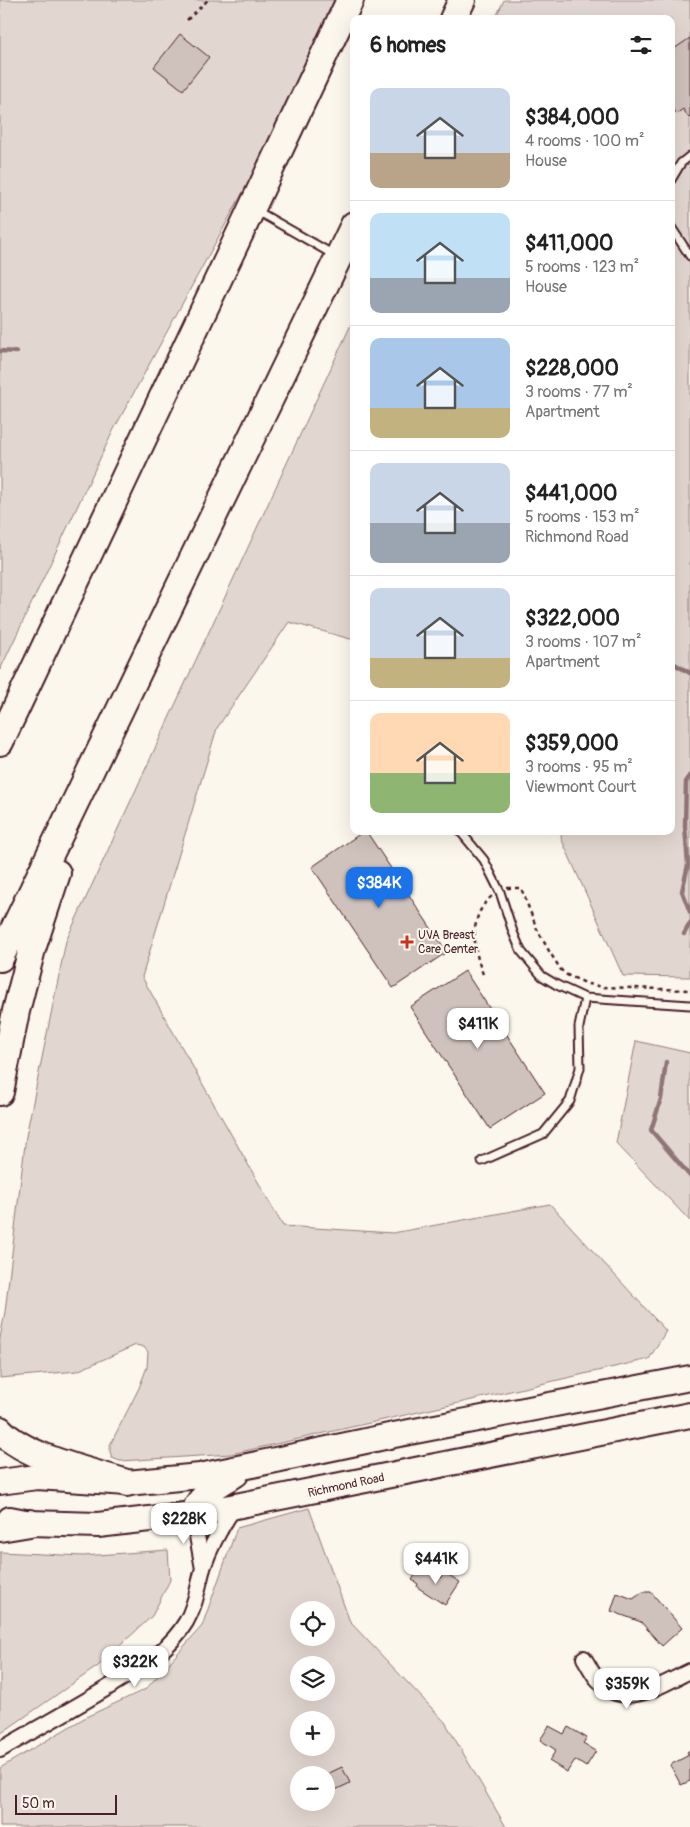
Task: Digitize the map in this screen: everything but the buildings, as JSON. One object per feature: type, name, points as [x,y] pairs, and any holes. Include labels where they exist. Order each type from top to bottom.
[{"type":"highway","points":[[0,742],[350,0]]},
{"type":"highway","points":[[455,15],[462,0]]},
{"type":"highway","points":[[0,958],[350,233]]},
{"type":"highway","points":[[0,716],[14,688],[78,578]]},
{"type":"highway","points":[[0,1092],[16,1011],[32,949],[62,858],[107,759],[119,714]]},
{"type":"highway","points":[[0,1482],[37,1477],[127,1483],[178,1479],[246,1468],[394,1436],[690,1378]]},
{"type":"highway","name":"Richmond Road","points":[[0,1516],[30,1523],[98,1524],[234,1508],[690,1415]]},
{"type":"highway","points":[[0,1430],[12,1441],[34,1453],[127,1483]]},
{"type":"highway","points":[[193,1514],[194,1508],[201,1498],[246,1468]]},
{"type":"highway","points":[[0,1528],[30,1523]]},
{"type":"street","points":[[0,1750],[96,1695],[160,1654],[175,1638],[186,1621],[195,1602],[203,1570],[217,1533],[234,1508]]},
{"type":"street","points":[[193,1514],[203,1570]]},
{"type":"street","points":[[584,1658],[598,1680],[606,1688],[616,1694],[630,1696],[641,1694],[690,1671]]},
{"type":"lane","points":[[675,173],[681,163],[690,156]]},
{"type":"lane","points":[[252,208],[338,257]]},
{"type":"lane","points":[[675,233],[690,256]]},
{"type":"lane","points":[[463,835],[484,860],[500,892],[521,951],[542,976],[557,986],[585,998],[690,1005]]},
{"type":"lane","points":[[482,1161],[544,1134],[570,1101],[580,1068],[579,1027],[585,998]]},
{"type":"path","points":[[187,20],[208,0]]},
{"type":"path","points":[[483,974],[476,955],[474,935],[482,909],[488,900],[500,892],[508,888],[521,888],[537,929],[561,970],[567,975],[588,984],[602,987],[690,990]]},
{"type":"shaded area","points":[[0,0],[337,0],[287,111],[113,431],[0,670]]},
{"type":"shaded area","points":[[504,0],[690,0],[690,977],[623,976],[561,838],[561,835],[675,835],[675,15],[497,15]]},
{"type":"shaded area","points":[[350,327],[350,639],[289,622],[217,728],[142,977],[283,1226],[393,1233],[550,1204],[666,1331],[649,1359],[231,1454],[120,1461],[112,1458],[110,1445],[139,1388],[147,1367],[148,1352],[144,1347],[136,1345],[77,1371],[0,1378],[0,1338],[5,1312],[26,1136],[66,941]]},
{"type":"shaded area","points":[[636,1041],[690,1053],[690,1221],[616,1143]]},
{"type":"shaded area","points":[[309,1508],[350,1622],[445,1722],[506,1827],[0,1827],[0,1768],[86,1717],[146,1689],[202,1626],[237,1528]]},
{"type":"shaded area","points":[[168,1550],[170,1580],[152,1616],[98,1666],[0,1734],[0,1552],[83,1556]]},
{"type":"waterway","points":[[0,351],[17,352]]},
{"type":"waterway","points":[[675,664],[690,673]]},
{"type":"waterway","points":[[690,776],[686,782],[685,826],[688,865],[682,891],[690,912]]},
{"type":"waterway","points":[[684,934],[690,923]]},
{"type":"waterway","points":[[666,1062],[661,1099],[651,1130],[690,1176]]},
{"type":"place","name":"UVA Breast Care Center","points":[[407,942]]}]
